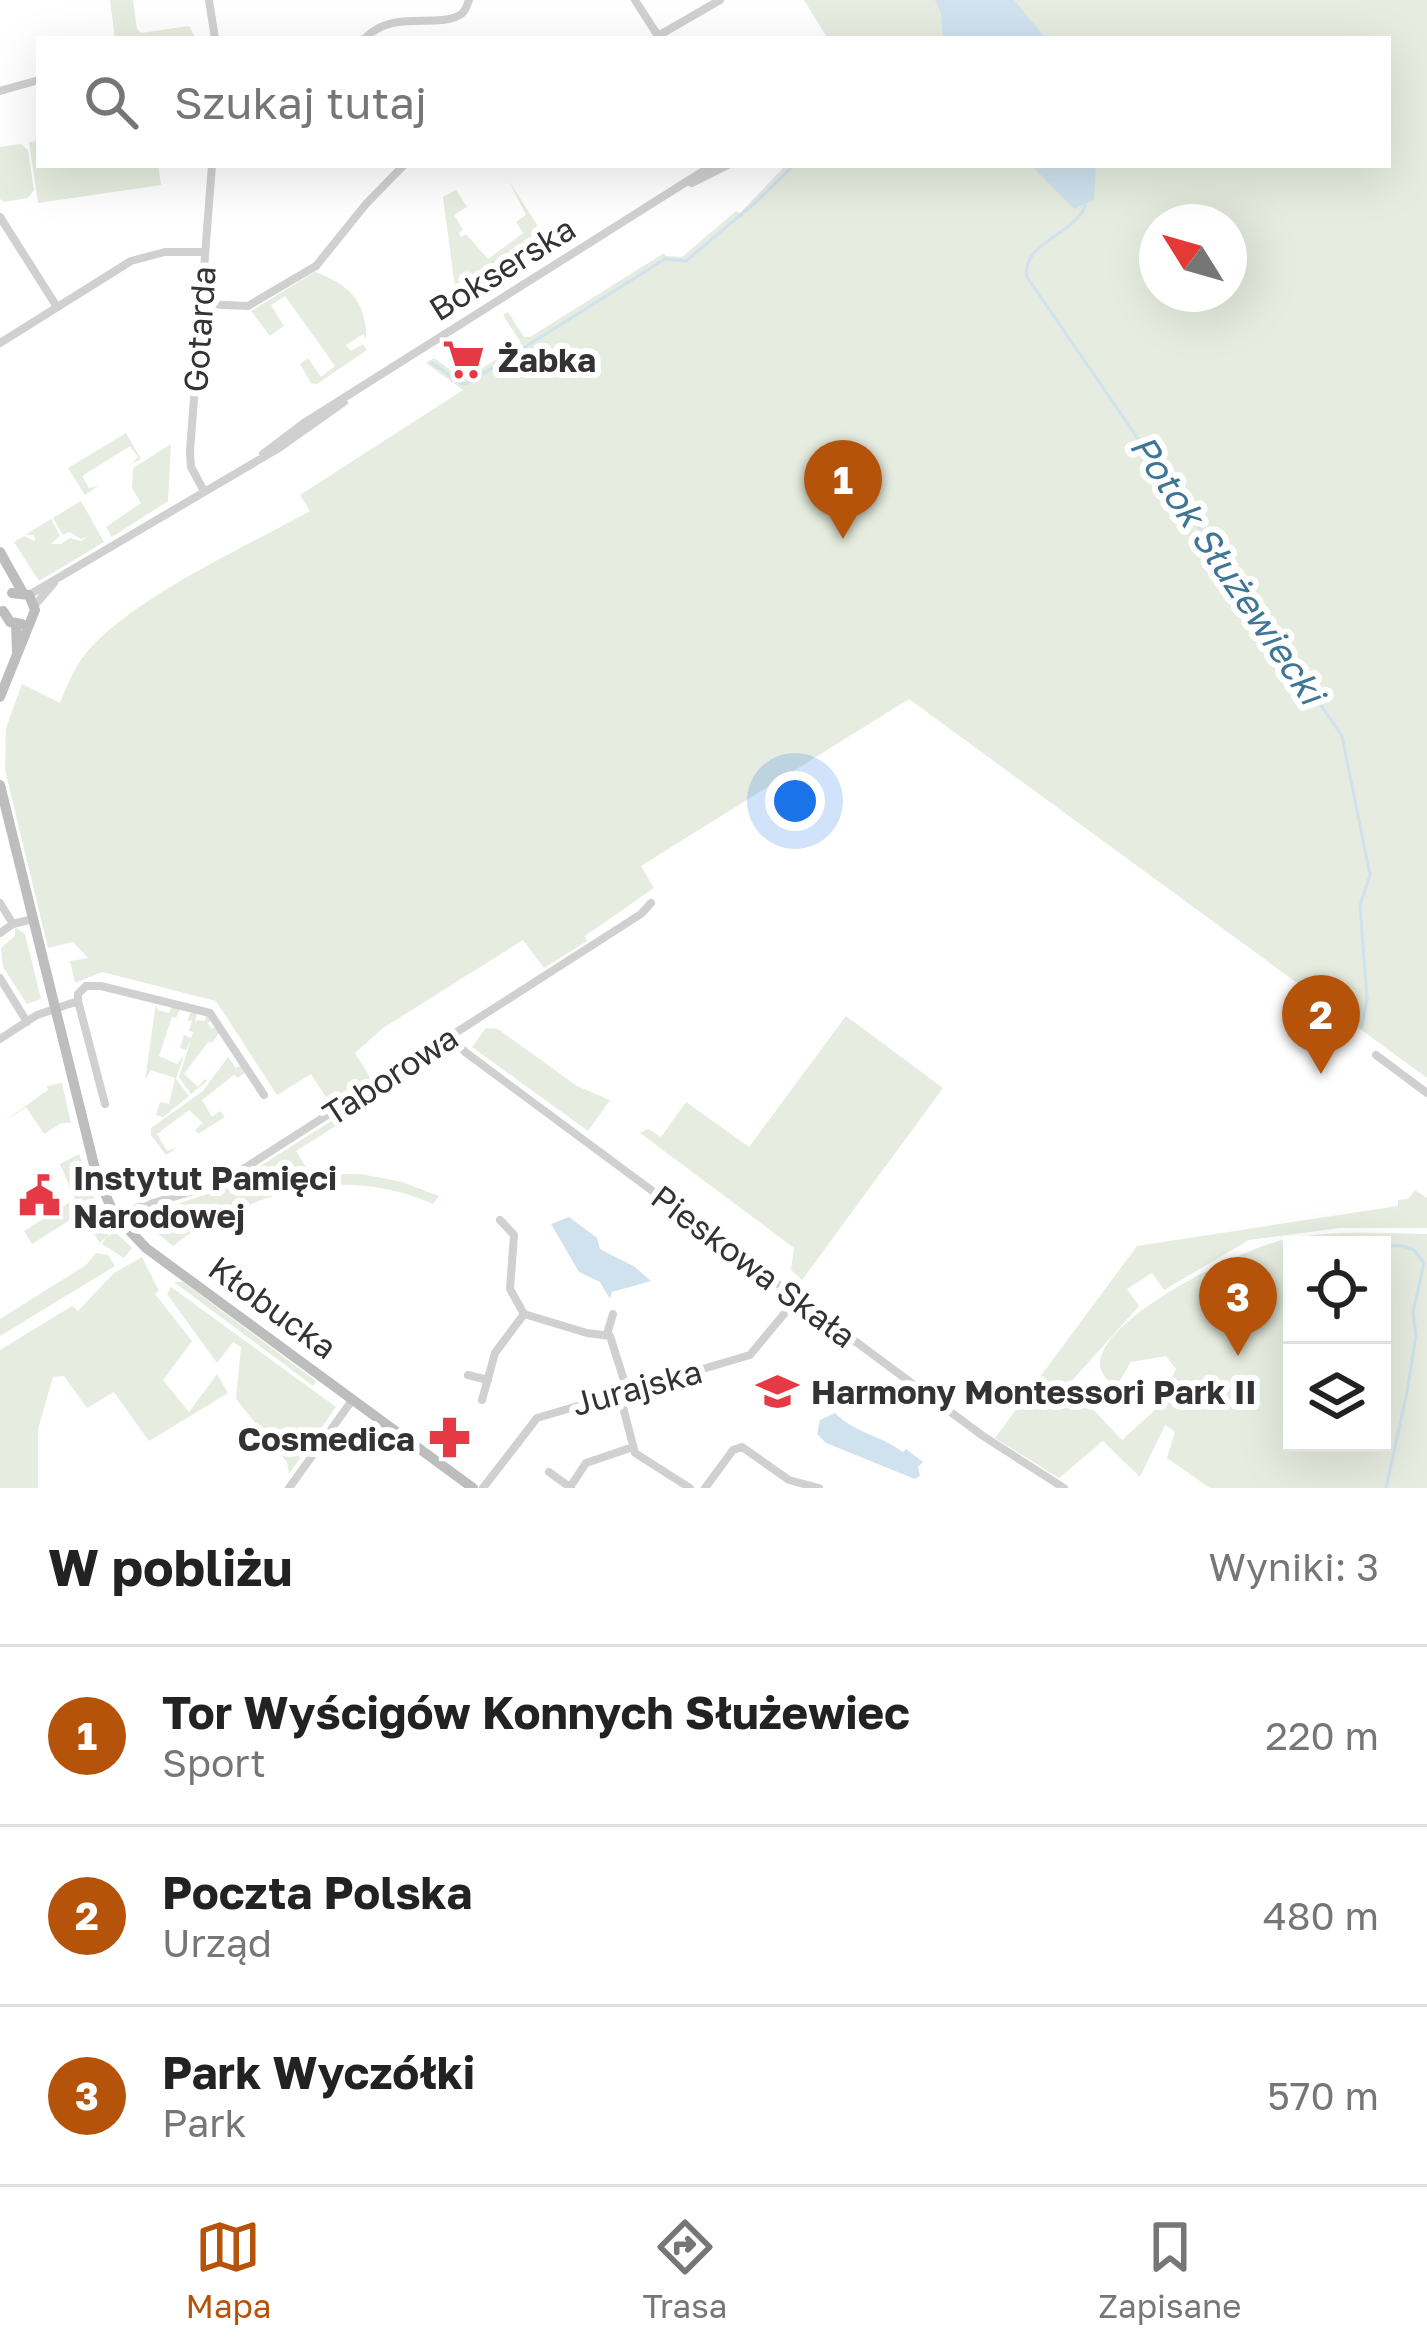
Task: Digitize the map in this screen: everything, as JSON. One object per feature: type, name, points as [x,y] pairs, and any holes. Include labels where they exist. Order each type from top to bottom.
[{"type":"street","points":[[208,0],[214,36]]},
{"type":"street","points":[[367,36],[417,18],[455,17],[464,12],[469,0]]},
{"type":"street","points":[[635,0],[658,36]]},
{"type":"street","points":[[661,36],[720,0]]},
{"type":"street","points":[[0,91],[36,81]]},
{"type":"street","name":"Gotarda","points":[[204,490],[190,457],[212,168]]},
{"type":"street","points":[[201,304],[248,306],[318,265],[401,168]]},
{"type":"street","name":"Bokserska","points":[[25,596],[263,454],[304,422],[708,168]]},
{"type":"street","name":"Bokserska","points":[[684,185],[721,168]]},
{"type":"street","points":[[0,217],[57,307]]},
{"type":"street","points":[[0,344],[138,258],[205,252]]},
{"type":"street","points":[[3,558],[34,613],[9,619]]},
{"type":"street","points":[[0,697],[26,640],[9,619],[5,599],[25,596]]},
{"type":"street","name":"Kłobucka","points":[[0,785],[96,1173],[114,1214],[146,1248],[473,1488]]},
{"type":"street","points":[[0,902],[14,924]]},
{"type":"street","name":"Taborowa","points":[[114,1214],[232,1176],[641,914],[651,903]]},
{"type":"street","points":[[0,933],[33,919]]},
{"type":"street","points":[[0,978],[27,1022]]},
{"type":"street","points":[[105,1104],[78,1001],[81,989],[101,986],[209,1012],[264,1095]]},
{"type":"street","points":[[0,1039],[55,1007],[78,1001]]},
{"type":"street","name":"Pieskowa Skała","points":[[452,1035],[465,1052],[982,1436],[1064,1488]]},
{"type":"street","points":[[1376,1055],[1427,1093]]},
{"type":"street","points":[[500,1220],[514,1235],[510,1289],[524,1314],[586,1333],[607,1334],[615,1342],[635,1454],[690,1488]]},
{"type":"street","name":"Jurajska","points":[[483,1488],[537,1418],[750,1355],[798,1297]]},
{"type":"street","points":[[607,1334],[614,1313]]},
{"type":"street","points":[[482,1400],[497,1349],[524,1314]]},
{"type":"street","points":[[468,1375],[488,1380]]},
{"type":"street","points":[[289,1488],[353,1399]]},
{"type":"street","points":[[549,1472],[570,1487],[586,1463],[633,1447]]},
{"type":"street","points":[[705,1488],[733,1450],[742,1447],[789,1480],[819,1488]]},
{"type":"shaded area","points":[[110,0],[133,0],[141,33],[189,26],[194,36],[115,36]]},
{"type":"shaded area","points":[[804,0],[1427,0],[1427,1078],[909,699],[641,866],[654,888],[544,968],[523,940],[383,1028],[355,1053],[371,1079],[331,1105],[311,1074],[277,1095],[216,1001],[102,972],[75,983],[70,961],[88,958],[73,942],[48,948],[5,770],[6,728],[22,684],[60,703],[74,671],[106,632],[160,593],[310,511],[300,495],[463,390],[426,363],[434,358],[464,380],[521,343],[503,315],[508,312],[524,337],[530,337],[664,253],[682,257],[736,211],[740,213],[783,168],[1391,168],[1391,36],[826,36]]},
{"type":"shaded area","points":[[36,141],[36,168],[158,168],[161,185],[38,203],[29,142]]},
{"type":"shaded area","points":[[21,144],[28,150],[34,190],[28,198],[4,202],[0,199],[0,147]]},
{"type":"shaded area","points":[[509,181],[553,250],[533,263],[526,253],[530,265],[458,310],[443,197],[456,190],[467,207],[454,215],[463,229],[459,233],[461,237],[466,234],[488,259],[523,233],[516,222],[526,215]]},
{"type":"shaded area","points":[[315,272],[346,288],[359,304],[366,338],[363,334],[346,345],[351,351],[363,344],[367,350],[317,384],[311,383],[300,364],[308,358],[321,377],[335,366],[285,296],[271,305],[284,326],[270,336],[251,311]]},
{"type":"shaded area","points":[[126,433],[141,459],[132,464],[138,457],[130,446],[82,476],[89,488],[98,486],[85,495],[68,468]]},
{"type":"shaded area","points":[[171,444],[168,501],[112,537],[106,527],[141,503],[132,488],[133,468]]},
{"type":"shaded area","points":[[81,501],[104,542],[39,581],[14,542],[24,536],[35,541],[34,535],[25,535],[51,519],[60,536],[51,544],[70,538],[81,541],[89,536],[63,535],[53,518]]},
{"type":"shaded area","points":[[15,927],[25,934],[41,999],[27,1004],[3,967],[1,948],[15,936]]},
{"type":"shaded area","points":[[156,1003],[157,1010],[169,1013],[172,1006],[180,1009],[172,1017],[159,1056],[177,1064],[184,1055],[176,1079],[189,1096],[163,1117],[156,1115],[160,1102],[169,1104],[175,1078],[151,1070],[145,1080]]},
{"type":"shaded area","points":[[190,1013],[197,1013],[195,1024],[205,1021],[206,1015],[213,1019],[208,1023],[211,1029],[217,1026],[220,1031],[184,1074],[198,1087],[207,1081],[191,1094],[179,1077],[191,1040],[186,1050],[180,1048],[184,1035],[191,1038],[193,1032],[189,1031],[192,1020],[187,1022]]},
{"type":"shaded area","points":[[846,1016],[943,1088],[802,1280],[791,1270],[794,1248],[640,1133],[648,1129],[661,1137],[686,1102],[749,1147]]},
{"type":"shaded area","points":[[486,1028],[498,1029],[577,1086],[610,1100],[588,1131],[472,1047]]},
{"type":"shaded area","points":[[228,1057],[246,1072],[238,1078],[234,1075],[202,1100],[212,1117],[220,1111],[225,1117],[198,1134],[195,1130],[203,1123],[189,1110],[157,1134],[167,1151],[177,1148],[166,1155],[151,1128],[203,1091]]},
{"type":"shaded area","points":[[62,1083],[71,1123],[61,1123],[44,1134],[26,1107],[0,1124],[48,1090],[47,1086]]},
{"type":"shaded area","points":[[350,1109],[355,1114],[296,1151],[310,1174],[361,1174],[402,1182],[439,1196],[433,1204],[381,1188],[306,1188],[255,1202],[173,1246],[138,1218],[229,1186]]},
{"type":"shaded area","points":[[79,1154],[93,1196],[111,1227],[108,1236],[115,1232],[132,1248],[124,1258],[102,1244],[106,1237],[100,1243],[81,1213],[32,1244],[24,1231],[75,1199],[60,1164]]},
{"type":"shaded area","points":[[1415,1190],[1427,1198],[1427,1228],[1340,1228],[1249,1240],[1164,1290],[1152,1273],[1127,1289],[1139,1306],[1069,1384],[1122,1440],[1156,1409],[1176,1369],[1166,1356],[1131,1362],[1116,1387],[1100,1365],[1106,1346],[1123,1326],[1177,1287],[1240,1255],[1283,1240],[1283,1452],[1391,1452],[1391,1236],[1304,1236],[1427,1234],[1427,1488],[1210,1488],[1167,1458],[1175,1432],[1165,1425],[1140,1477],[1103,1441],[1059,1478],[995,1438],[1137,1246],[1398,1206],[1398,1200],[1408,1199]]},
{"type":"shaded area","points":[[96,1253],[108,1255],[115,1266],[0,1336],[0,1319],[86,1265]]},
{"type":"shaded area","points":[[142,1257],[159,1291],[155,1294],[192,1341],[163,1380],[189,1412],[217,1374],[228,1393],[149,1441],[114,1392],[87,1408],[64,1376],[53,1377],[38,1429],[38,1488],[0,1488],[0,1350],[72,1306],[78,1311],[114,1273]]},
{"type":"shaded area","points":[[174,1282],[183,1282],[316,1381],[313,1386]]},
{"type":"shaded area","points":[[171,1287],[336,1407],[289,1474],[287,1462],[236,1399],[241,1347],[233,1342],[217,1363],[167,1294]]},
{"type":"water","points":[[935,0],[1014,0],[1044,36],[943,36]]},
{"type":"water","points":[[1034,168],[1096,168],[1094,200],[1074,209]]},
{"type":"water","points":[[569,1217],[597,1238],[600,1249],[651,1281],[612,1292],[610,1299],[600,1282],[579,1272],[551,1224]]},
{"type":"water","points":[[835,1413],[903,1452],[906,1449],[923,1462],[918,1467],[920,1476],[915,1479],[826,1443],[817,1434],[820,1420]]},
{"type":"waterway","points":[[432,363],[462,384],[468,383],[665,259],[686,261],[791,168]]},
{"type":"waterway","name":"Potok Służewiecki","points":[[1085,206],[1071,224],[1032,255],[1027,277],[1342,736],[1370,875],[1360,905],[1367,999],[1362,1027]]},
{"type":"waterway","name":"Potok Służewiecki","points":[[1386,1488],[1407,1392],[1416,1335],[1413,1312],[1424,1263],[1414,1250],[1391,1246]]},
{"type":"place","name":"Żabka","points":[[464,359]]},
{"type":"place","name":"Tor Wyścigów Konnych Służewiec","points":[[843,539]]},
{"type":"place","name":"Poczta Polska","points":[[1321,1074]]},
{"type":"place","name":"Instytut Pamięci Narodowej","points":[[39,1196]]},
{"type":"place","name":"Park Wyczółki","points":[[1238,1356]]},
{"type":"place","name":"Harmony Montessori Park II","points":[[777,1391]]},
{"type":"place","name":"Cosmedica","points":[[449,1438]]}]
